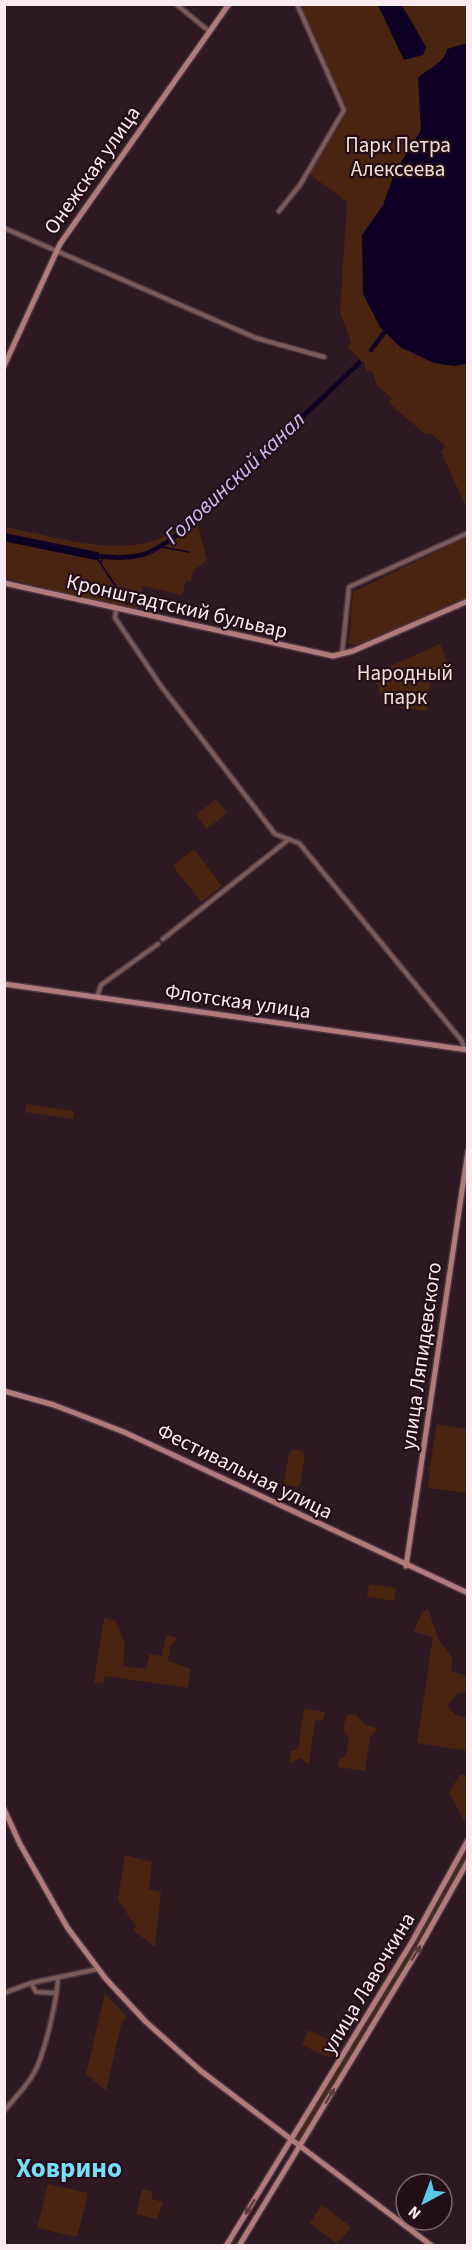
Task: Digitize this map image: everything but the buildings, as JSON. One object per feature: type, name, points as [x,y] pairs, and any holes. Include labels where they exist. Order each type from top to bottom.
[{"type":"main road","name":"Онежская улица","points":[[4,366],[56,250],[230,4]]},
{"type":"main road","name":"Кронштадтский бульвар","points":[[4,583],[327,656],[342,655],[468,601]]},
{"type":"main road","name":"Флотская улица","points":[[4,984],[466,1050]]},
{"type":"main road","name":"улица Ляпидевского","points":[[406,1566],[468,1151]]},
{"type":"main road","name":"Фестивальная улица","points":[[4,1391],[54,1405],[124,1432],[406,1566],[468,1593]]},
{"type":"main road","points":[[4,1809],[20,1844],[68,1929],[98,1969],[167,2043],[432,2246]]},
{"type":"main road","name":"улица Лавочкина","points":[[226,2246],[445,1885],[468,1840]]},
{"type":"main road","name":"улица Лавочкина","points":[[239,2246],[468,1861]]},
{"type":"main road","points":[[451,1874],[453,1880],[459,1878]]},
{"type":"main road","points":[[445,1885],[451,1883],[453,1889]]},
{"type":"street","points":[[176,4],[210,32]]},
{"type":"street","points":[[279,211],[300,185],[344,110],[297,4]]},
{"type":"street","points":[[4,228],[256,338],[324,357]]},
{"type":"street","points":[[342,655],[349,587],[468,533]]},
{"type":"street","points":[[116,609],[115,618],[125,634],[176,706],[275,834],[299,843],[462,1041],[466,1050]]},
{"type":"street","points":[[163,939],[289,839]]},
{"type":"street","points":[[96,997],[101,985],[158,944]]},
{"type":"street","points":[[4,1993],[31,1983],[88,1973],[98,1969]]},
{"type":"street","points":[[4,2111],[27,2084],[37,2067],[58,1977]]},
{"type":"street","points":[[31,1983],[36,1992],[56,1993]]},
{"type":"street","points":[[263,2186],[271,2185],[272,2192]]},
{"type":"green space","name":"Парк Петра Алексеева","points":[[299,5],[467,5],[467,509],[441,452],[445,446],[429,432],[426,435],[389,403],[392,398],[377,386],[372,371],[366,371],[364,363],[348,347],[351,342],[340,312],[347,202],[308,173],[348,111]]},
{"type":"green space","points":[[190,515],[197,522],[207,560],[193,571],[191,582],[186,581],[182,595],[143,586],[137,611],[5,578],[5,527],[98,545],[135,545],[163,537]]},
{"type":"green space","points":[[467,537],[467,597],[360,645],[349,644],[353,592]]},
{"type":"green space","name":"Народный парк","points":[[440,644],[451,671],[431,679],[427,711],[384,705],[374,673]]},
{"type":"green space","points":[[216,799],[227,813],[207,829],[196,815]]},
{"type":"green space","points":[[194,849],[222,886],[201,902],[173,866]]},
{"type":"green space","points":[[26,1104],[74,1111],[73,1119],[25,1112]]},
{"type":"green space","points":[[437,1424],[467,1429],[467,1493],[428,1488],[430,1471],[427,1470],[430,1466]]},
{"type":"green space","points":[[293,1449],[302,1451],[305,1455],[300,1484],[297,1487],[286,1485],[284,1482],[289,1453]]},
{"type":"green space","points":[[369,1584],[396,1588],[394,1601],[367,1597]]},
{"type":"green space","points":[[428,1608],[438,1638],[453,1659],[451,1671],[467,1676],[467,1692],[457,1694],[448,1706],[455,1715],[467,1718],[467,1751],[417,1743],[433,1637],[414,1632],[421,1614]]},
{"type":"green space","points":[[104,1618],[116,1621],[125,1644],[123,1666],[146,1669],[150,1654],[162,1656],[166,1635],[178,1638],[170,1646],[168,1661],[191,1669],[188,1688],[105,1676],[103,1684],[94,1682]]},
{"type":"green space","points":[[304,1709],[325,1712],[323,1721],[315,1720],[309,1765],[301,1758],[289,1763],[291,1751],[298,1749]]},
{"type":"green space","points":[[355,1714],[365,1724],[378,1729],[370,1737],[365,1771],[338,1767],[339,1760],[346,1755],[349,1737],[343,1731],[346,1715]]},
{"type":"green space","points":[[460,1775],[467,1775],[465,1823],[449,1792]]},
{"type":"green space","points":[[467,1840],[467,1861],[300,2146],[291,2140],[431,1909]]},
{"type":"green space","points":[[125,1855],[152,1862],[149,1889],[161,1892],[155,1947],[133,1930],[136,1927],[118,1900]]},
{"type":"green space","points":[[105,1994],[127,2017],[121,2025],[106,2091],[86,2074]]},
{"type":"green space","points":[[308,2030],[336,2043],[330,2058],[302,2045]]},
{"type":"green space","points":[[48,2184],[88,2193],[77,2237],[37,2228]]},
{"type":"green space","points":[[142,2189],[153,2192],[151,2199],[163,2202],[157,2219],[136,2214]]},
{"type":"green space","points":[[322,2205],[351,2227],[337,2244],[310,2223]]},
{"type":"shaded area","points":[[378,5],[402,5],[426,47],[423,55],[404,60]]},
{"type":"shaded area","points":[[467,43],[468,364],[454,366],[434,363],[400,347],[380,327],[363,294],[362,235],[383,205],[395,172],[421,130],[418,78],[443,58],[447,49]]},
{"type":"waterway","name":"Головинский канал","points":[[371,350],[387,329]]},
{"type":"waterway","name":"Головинский канал","points":[[96,556],[123,558],[144,554],[174,537],[359,363]]},
{"type":"waterway","points":[[4,537],[96,556]]},
{"type":"waterway","points":[[162,547],[189,552]]},
{"type":"waterway","points":[[96,556],[127,604]]},
{"type":"waterway","name":"Головинский канал","points":[[101,564],[103,557]]},
{"type":"district","name":"Ховрино","points":[[69,2168]]}]
